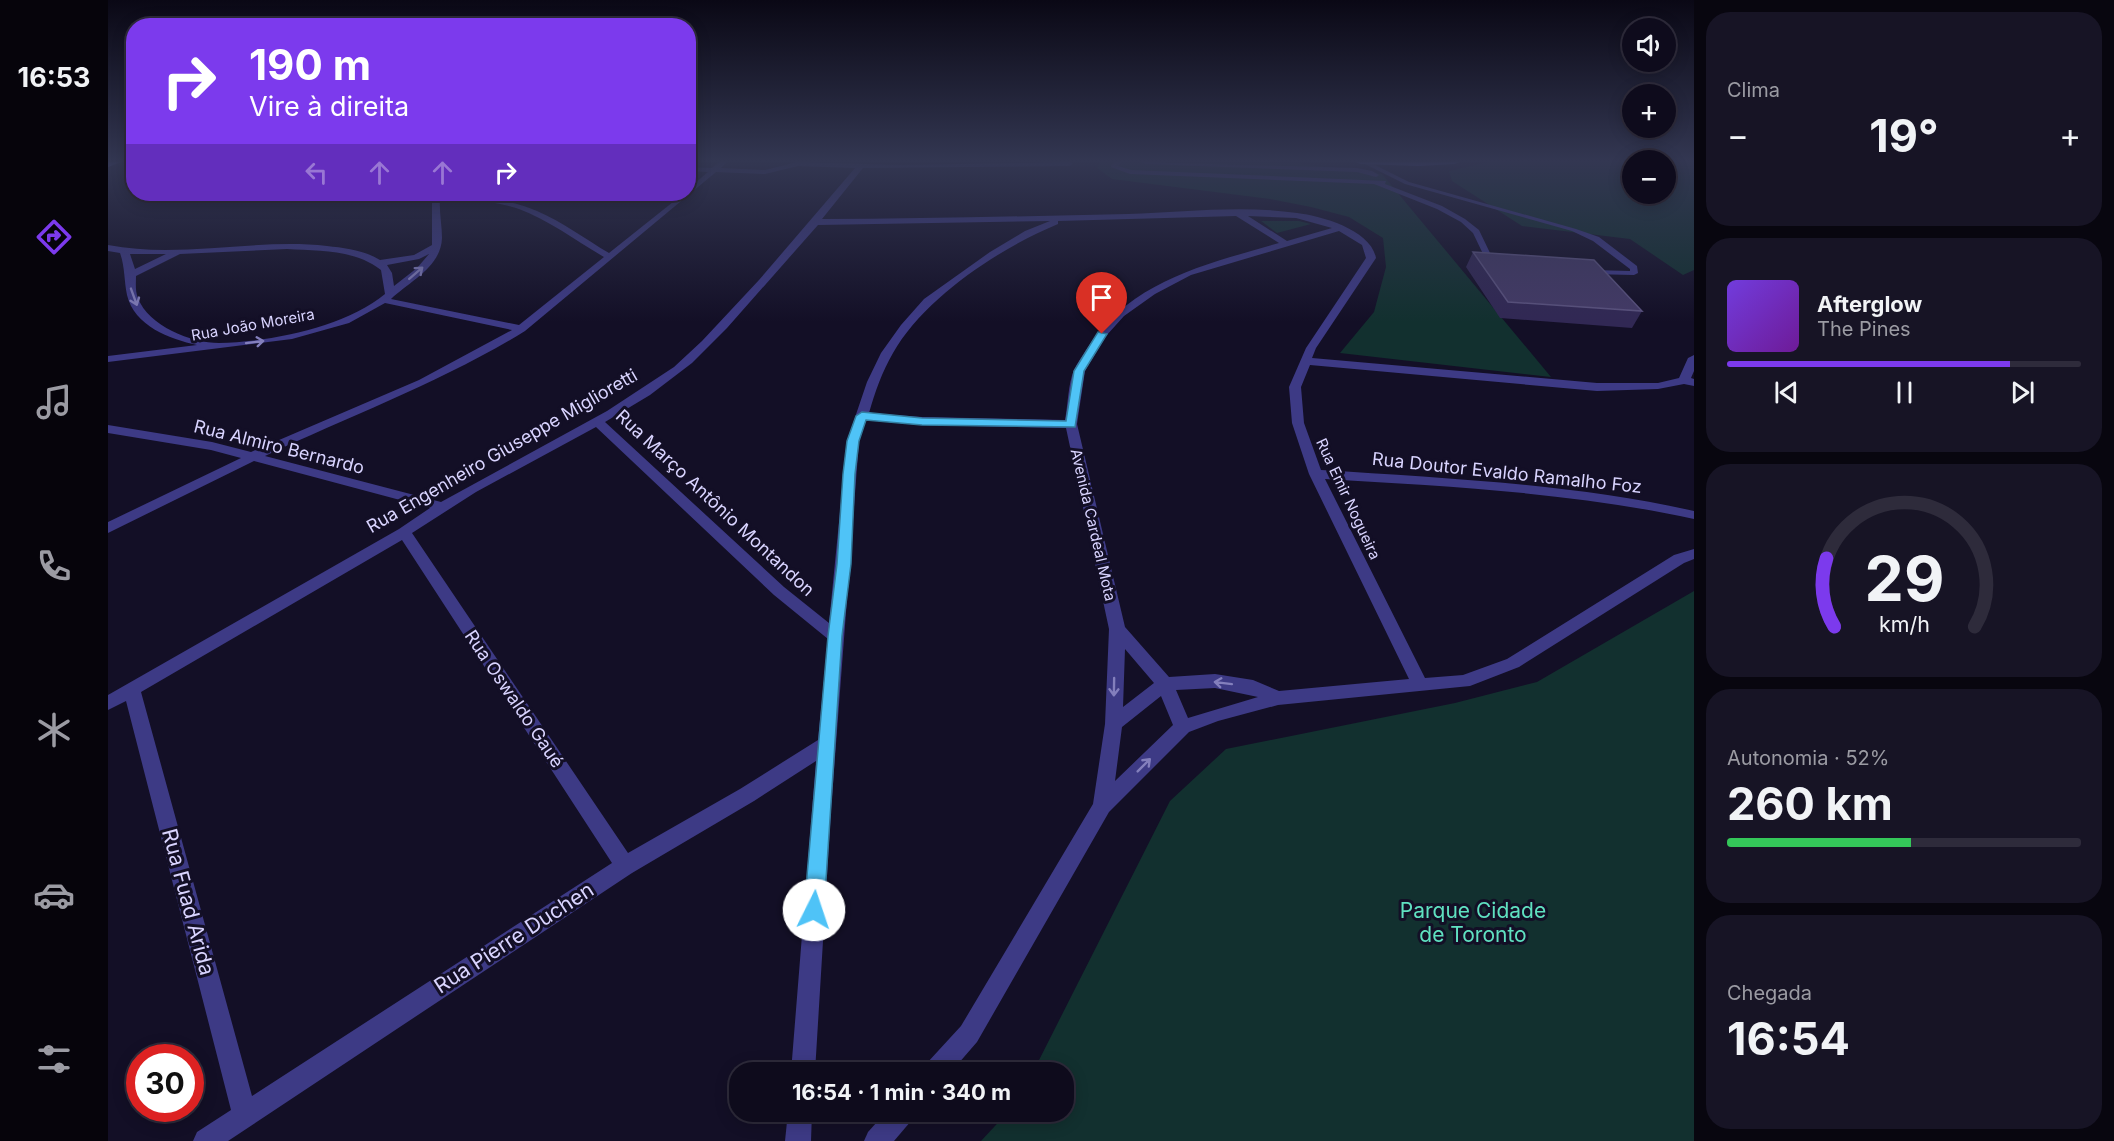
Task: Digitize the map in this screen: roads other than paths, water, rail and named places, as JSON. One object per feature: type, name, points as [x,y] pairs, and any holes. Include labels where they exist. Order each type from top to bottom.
[{"type":"street","points":[[379,263],[416,257],[436,247],[436,215]]},
{"type":"street","points":[[539,215],[610,257]]},
{"type":"street","points":[[108,528],[252,457],[476,356],[521,329],[660,215]]},
{"type":"street","name":"Rua Engenheiro Giuseppe Miglioretti","points":[[108,703],[404,532],[440,506],[597,421],[677,370],[702,348],[823,215]]},
{"type":"street","name":"Rua Emir Nogueira","points":[[818,222],[1159,215]]},
{"type":"street","points":[[1241,215],[1286,244]]},
{"type":"street","name":"Rua Emir Nogueira","points":[[1288,215],[1323,220],[1363,241],[1370,249],[1371,258],[1305,360],[1295,387],[1298,423],[1316,474],[1420,685]]},
{"type":"street","points":[[804,1062],[835,636],[844,564],[853,441],[873,382],[887,353],[928,301],[993,254],[1028,233],[1063,218]]},
{"type":"street","name":"Avenida Cardeal Mota","points":[[945,1062],[969,1034],[1102,806],[1114,724],[1117,629],[1071,424],[1079,371],[1102,334],[1120,314],[1151,292],[1188,273],[1340,228]]},
{"type":"street","points":[[108,248],[124,252],[248,246],[309,247],[350,253],[379,263],[384,268],[388,276],[386,297],[521,329]]},
{"type":"street","name":"Rua João Moreira","points":[[108,359],[304,334],[347,320],[386,297],[414,275],[431,259],[436,247]]},
{"type":"street","points":[[131,274],[179,251]]},
{"type":"street","points":[[124,252],[131,274],[133,300],[165,332],[223,346]]},
{"type":"street","points":[[134,356],[155,344],[165,332]]},
{"type":"street","points":[[1305,360],[1597,387],[1658,386],[1689,382],[1694,358]]},
{"type":"street","points":[[862,416],[922,422],[1071,424]]},
{"type":"street","name":"Rua Março Antônio Montandon","points":[[597,421],[779,591],[835,636]]},
{"type":"street","name":"Rua Almiro Bernardo","points":[[108,429],[212,446],[440,506]]},
{"type":"street","name":"Rua Doutor Evaldo Ramalho Foz","points":[[1316,474],[1411,479],[1554,494],[1664,508],[1694,515]]},
{"type":"street","name":"Rua Oswaldo Gaué","points":[[404,532],[625,866]]},
{"type":"street","points":[[1102,806],[1183,727],[1215,715],[1278,699],[1464,681],[1513,663],[1679,559],[1694,554]]},
{"type":"street","name":"Avenida Cardeal Mota","points":[[1117,629],[1165,684],[1183,727]]},
{"type":"street","points":[[1114,724],[1165,684],[1215,681],[1253,687],[1278,699]]},
{"type":"street","name":"Rua Fuad Arida","points":[[132,690],[245,1114]]},
{"type":"street","name":"Rua Pierre Duchen","points":[[206,1141],[625,866],[747,795],[827,744]]},
{"type":"street","points":[[798,1141],[799,1122]]},
{"type":"street","points":[[877,1141],[893,1122]]},
{"type":"lane","points":[[1455,215],[1475,230],[1487,257],[1498,265],[1508,266]]},
{"type":"lane","points":[[1523,215],[1596,239],[1635,268],[1634,273],[1626,274],[1581,272]]},
{"type":"park label","name":"Parque Cidade de Toronto","points":[[1473,923]]}]
